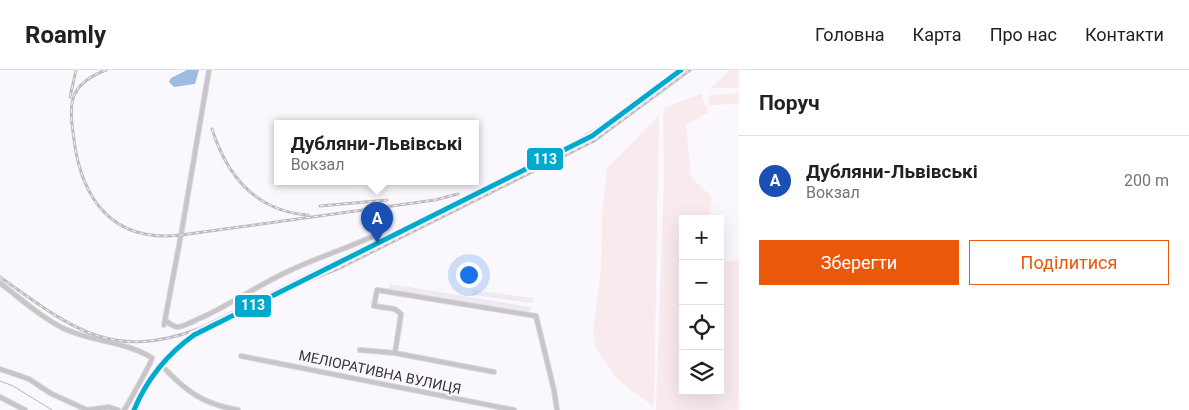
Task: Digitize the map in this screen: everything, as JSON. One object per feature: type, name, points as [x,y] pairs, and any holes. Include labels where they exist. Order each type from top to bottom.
[{"type":"street","points":[[209,70],[181,238],[164,322],[178,327],[234,302],[257,287],[291,270],[342,251],[376,235]]},
{"type":"street","points":[[0,283],[66,330],[106,343],[137,349],[152,358],[151,364],[145,371],[124,410]]},
{"type":"street","points":[[394,353],[401,314],[395,309],[374,306],[377,290],[536,316],[557,410]]},
{"type":"street","points":[[360,350],[394,353],[494,372]]},
{"type":"street","name":"МЕЛІОРАТИВНА ВУЛИЦЯ","points":[[242,356],[514,410]]},
{"type":"street","points":[[164,368],[178,383],[201,400],[214,406],[238,410]]},
{"type":"street","points":[[0,369],[29,378],[50,393],[87,410],[109,407],[118,410]]},
{"type":"street","points":[[0,397],[25,410]]},
{"type":"shaded area","points":[[730,70],[739,70],[739,88],[710,88]]},
{"type":"shaded area","points":[[739,93],[739,104],[709,105],[709,95]]},
{"type":"shaded area","points":[[701,94],[708,112],[686,125],[691,177],[712,197],[709,215],[679,215],[679,395],[724,395],[724,262],[739,260],[739,410],[656,410],[664,177],[663,115],[665,107]]},
{"type":"shaded area","points":[[659,115],[654,407],[618,380],[596,348],[593,332],[601,268],[602,216],[607,168]]},
{"type":"shaded area","points":[[390,284],[531,307],[530,312],[389,289]]},
{"type":"shaded area","points":[[473,290],[533,298],[532,303],[472,295]]},
{"type":"water","points":[[187,70],[199,70],[195,84],[174,87],[169,82],[171,78]]},
{"type":"waterway","points":[[0,381],[13,386],[52,410]]},
{"type":"railway","points":[[70,97],[76,70]]},
{"type":"railway","points":[[106,70],[84,82],[77,89],[74,97],[71,116],[78,162],[85,182],[94,199],[105,213],[120,225],[137,232],[157,236],[181,235],[435,200],[458,194]]},
{"type":"railway","points":[[0,277],[70,324],[92,334],[115,340],[140,342],[167,338],[198,329],[568,146],[610,121],[677,70]]},
{"type":"railway","points":[[308,281],[342,267],[594,141],[690,70]]},
{"type":"railway","points":[[212,129],[226,162],[246,188],[273,206],[290,212],[308,215]]},
{"type":"railway","points":[[320,206],[387,200]]},
{"type":"railway","points":[[136,410],[141,397],[163,365],[193,339],[205,332]]},
{"type":"transit line","name":"113","points":[[134,410],[158,368],[194,335],[592,136],[681,70]]},
{"type":"place","name":"Дубляни-Львівські","points":[[377,243]]}]
